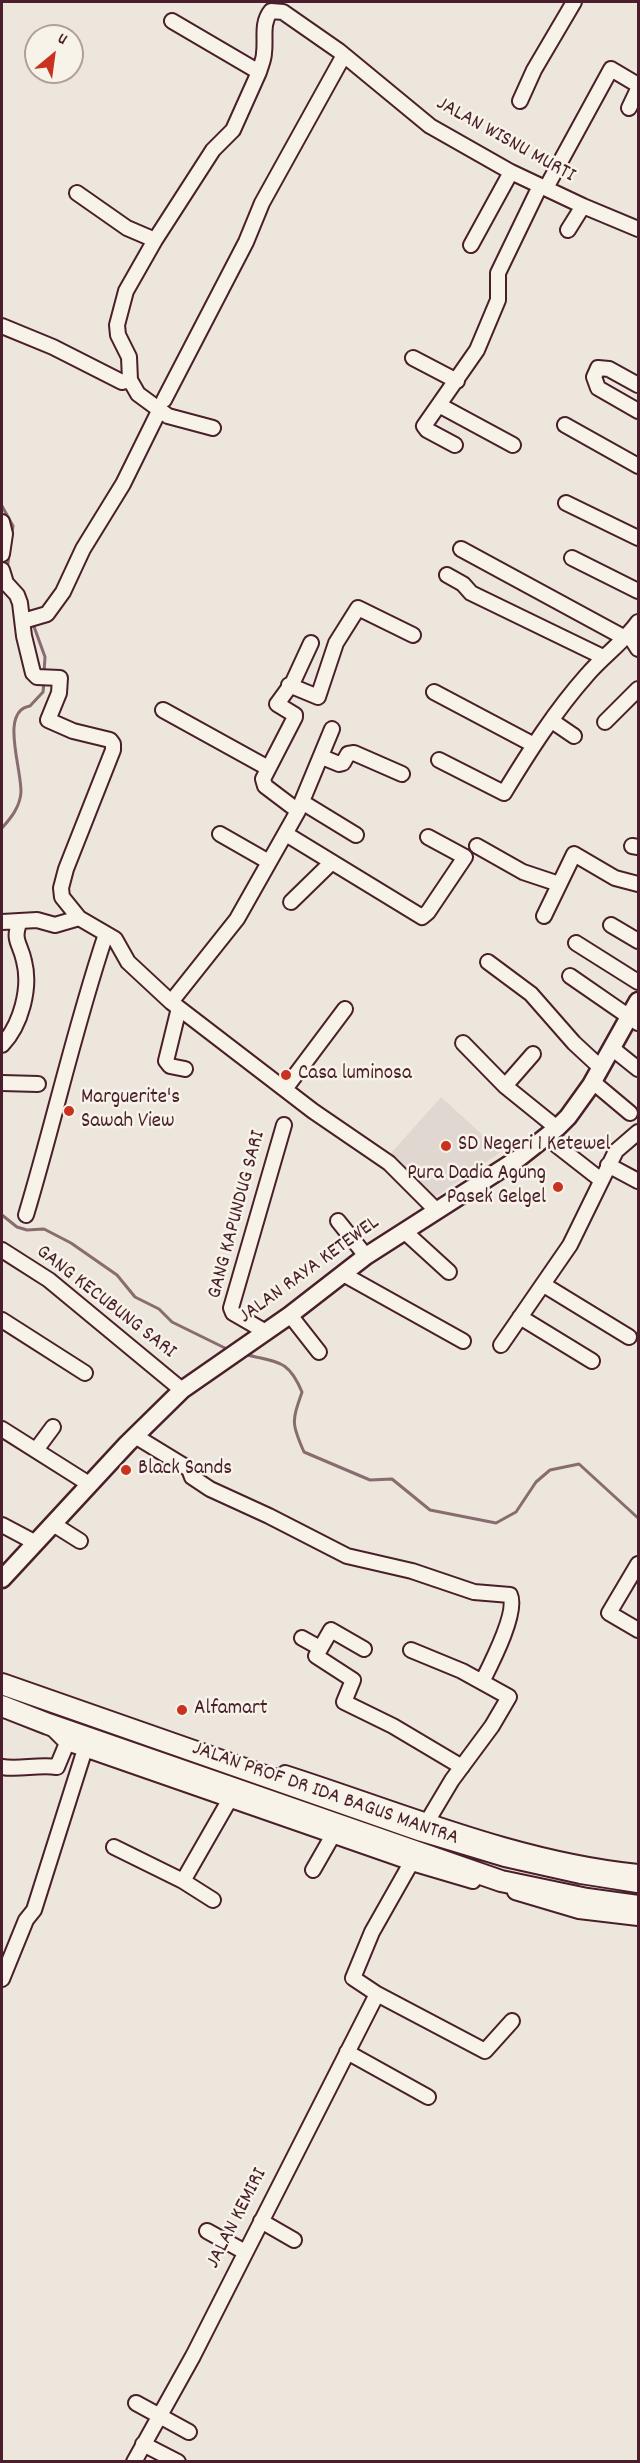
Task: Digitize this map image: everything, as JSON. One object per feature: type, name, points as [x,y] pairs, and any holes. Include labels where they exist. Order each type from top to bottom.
[{"type":"highway","name":"JALAN PROF DR IDA BAGUS MANTRA","points":[[7,1685],[164,1736],[505,1856],[582,1873],[639,1882]]},
{"type":"highway","name":"JALAN PROF DR IDA BAGUS MANTRA","points":[[2,1706],[414,1858],[501,1881],[587,1899],[639,1906]]},
{"type":"main road","name":"JALAN RAYA KETEWEL","points":[[2,1579],[89,1484],[182,1390],[290,1315],[366,1256],[519,1158],[551,1133],[573,1111],[634,1021],[639,1001]]},
{"type":"street","points":[[520,101],[534,70],[574,2]]},
{"type":"street","name":"JALAN WISNU MURTI","points":[[259,72],[264,52],[264,25],[269,14],[275,11],[284,12],[344,55],[430,126],[511,172],[639,229]]},
{"type":"street","points":[[172,21],[259,72],[233,130],[213,150],[155,240],[126,291],[117,325],[118,335],[129,357],[130,380],[138,394],[161,405],[168,416],[213,428]]},
{"type":"street","points":[[28,620],[48,613],[63,592],[83,549],[123,484],[161,405],[246,242],[262,203],[344,55]]},
{"type":"street","points":[[454,445],[424,426],[477,350],[498,300],[498,273],[543,187],[611,69],[639,87],[629,108]]},
{"type":"street","points":[[471,245],[511,172]]},
{"type":"street","points":[[76,193],[128,228],[155,240]]},
{"type":"street","points":[[568,230],[583,206]]},
{"type":"street","points":[[2,326],[53,347],[122,382],[130,380]]},
{"type":"street","points":[[413,358],[457,381]]},
{"type":"street","points":[[639,386],[605,368],[598,368],[594,377],[598,388],[639,411]]},
{"type":"street","points":[[439,405],[513,445]]},
{"type":"street","points":[[565,425],[639,465]]},
{"type":"street","points":[[566,503],[639,538]]},
{"type":"street","points":[[2,522],[5,534],[2,554]]},
{"type":"street","points":[[461,549],[627,637],[639,649]]},
{"type":"street","points":[[573,558],[639,591]]},
{"type":"street","points":[[2,570],[6,583],[17,595],[28,620],[33,673],[43,677],[60,678],[61,684],[48,716],[49,722],[107,740],[113,744],[113,750],[88,810],[61,888],[64,901],[80,918],[118,943],[128,962],[175,1005],[285,1089],[389,1163],[437,1211]]},
{"type":"street","points":[[447,575],[463,584],[471,593],[603,657]]},
{"type":"street","points":[[290,685],[318,696],[336,643],[357,608],[413,635]]},
{"type":"street","points":[[439,760],[504,793],[552,720],[603,657],[627,637],[639,622]]},
{"type":"street","points":[[311,644],[277,705],[295,717],[263,779],[264,783],[300,807],[356,835]]},
{"type":"street","points":[[605,722],[639,689]]},
{"type":"street","points":[[434,692],[534,745]]},
{"type":"street","points":[[163,710],[268,768]]},
{"type":"street","points":[[552,720],[574,736]]},
{"type":"street","points":[[185,1069],[170,1066],[166,1061],[175,1005],[232,927],[286,834],[322,757],[332,729]]},
{"type":"street","points":[[322,757],[339,764],[350,753],[354,753],[402,774]]},
{"type":"street","points":[[220,834],[269,862]]},
{"type":"street","points":[[286,834],[423,917],[465,857],[428,837]]},
{"type":"street","points":[[477,846],[523,872],[559,884]]},
{"type":"street","points":[[544,916],[575,854],[615,878],[639,884]]},
{"type":"street","points":[[291,902],[332,862]]},
{"type":"street","points":[[2,922],[41,921],[55,925],[80,918]]},
{"type":"street","points":[[2,1045],[16,1023],[26,991],[27,975],[24,958],[15,939],[20,921]]},
{"type":"street","points":[[611,925],[639,941]]},
{"type":"street","points":[[26,1215],[106,934]]},
{"type":"street","points":[[576,943],[639,982]]},
{"type":"street","points":[[488,962],[531,994],[630,1113]]},
{"type":"street","points":[[570,976],[634,1021]]},
{"type":"street","points":[[285,1089],[345,1009]]},
{"type":"street","points":[[463,1043],[551,1133],[601,1180]]},
{"type":"street","points":[[613,1049],[639,1069]]},
{"type":"street","points":[[505,1086],[533,1054]]},
{"type":"street","points":[[2,1083],[38,1084]]},
{"type":"street","name":"GANG KAPUNDUG SARI","points":[[266,1332],[233,1313],[231,1308],[284,1125]]},
{"type":"street","points":[[501,1345],[570,1245],[619,1147],[639,1132]]},
{"type":"street","points":[[608,1165],[639,1181]]},
{"type":"street","points":[[338,1221],[366,1256]]},
{"type":"street","points":[[404,1231],[449,1272]]},
{"type":"street","name":"GANG KECUBUNG SARI","points":[[2,1250],[55,1285],[182,1390]]},
{"type":"street","points":[[343,1274],[463,1341]]},
{"type":"street","points":[[544,1285],[629,1337]]},
{"type":"street","points":[[290,1315],[319,1352]]},
{"type":"street","points":[[520,1317],[592,1361]]},
{"type":"street","points":[[2,1320],[85,1373]]},
{"type":"street","points":[[36,1450],[52,1427]]},
{"type":"street","points":[[2,1429],[89,1484]]},
{"type":"street","points":[[135,1436],[189,1469],[192,1477],[210,1489],[347,1556],[412,1571],[474,1592],[510,1595],[512,1607],[482,1682]]},
{"type":"street","points":[[53,1524],[80,1541]]},
{"type":"street","points":[[2,1525],[36,1543]]},
{"type":"street","points":[[639,1564],[609,1613],[639,1630]]},
{"type":"street","points":[[364,1649],[332,1630],[316,1656],[354,1681],[344,1700],[346,1704],[393,1726],[462,1767]]},
{"type":"street","points":[[302,1638],[320,1648]]},
{"type":"street","points":[[411,1650],[462,1671],[508,1696],[508,1701],[424,1826],[552,1857],[639,1872]]},
{"type":"street","points":[[48,1724],[67,1743],[333,1835],[414,1858],[579,1911],[639,1918]]},
{"type":"street","points":[[2,1767],[26,1768],[43,1765],[57,1767],[67,1743]]},
{"type":"street","points":[[2,1979],[26,1920],[34,1910],[85,1749]]},
{"type":"street","points":[[183,1881],[230,1798]]},
{"type":"street","points":[[313,1870],[333,1835]]},
{"type":"street","points":[[114,1847],[183,1881],[213,1900]]},
{"type":"street","points":[[414,1858],[372,1932],[353,1978],[377,1994],[485,2051],[512,2021]]},
{"type":"street","name":"JALAN KEMIRI","points":[[134,2462],[193,2356],[377,1994]]},
{"type":"street","points":[[347,2052],[428,2097]]},
{"type":"street","points":[[261,2221],[294,2240]]},
{"type":"street","points":[[207,2231],[245,2252]]},
{"type":"street","points":[[136,2403],[189,2432]]},
{"type":"street","points":[[143,2444],[177,2462]]},
{"type":"shaded area","name":"SD Negeri 1 Ketewel","points":[[441,1097],[501,1152],[431,1200],[385,1160]]},
{"type":"waterway","points":[[2,506],[13,526],[7,570]]},
{"type":"waterway","points":[[32,621],[45,657],[44,673]]},
{"type":"waterway","points":[[2,828],[17,807],[21,792],[14,741],[16,718],[21,710],[30,706],[43,692],[44,682]]},
{"type":"waterway","points":[[2,1215],[17,1227],[27,1230],[44,1229],[71,1243],[117,1275],[135,1297],[159,1309],[172,1322],[229,1350]]},
{"type":"waterway","points":[[244,1354],[273,1361],[286,1367],[297,1381],[302,1392],[294,1422],[304,1452],[370,1480],[392,1479],[430,1510],[496,1523],[516,1512],[536,1482],[550,1470],[579,1464],[638,1518]]},
{"type":"place","name":"Casa luminosa","points":[[286,1075]]},
{"type":"place","name":"Marguerite's Sawah View","points":[[69,1111]]},
{"type":"place","name":"SD Negeri 1 Ketewel","points":[[446,1146]]},
{"type":"place","name":"Pura Dadia Agung Pasek Gelgel","points":[[558,1187]]},
{"type":"place","name":"Black Sands","points":[[126,1470]]},
{"type":"place","name":"Alfamart","points":[[182,1710]]}]
